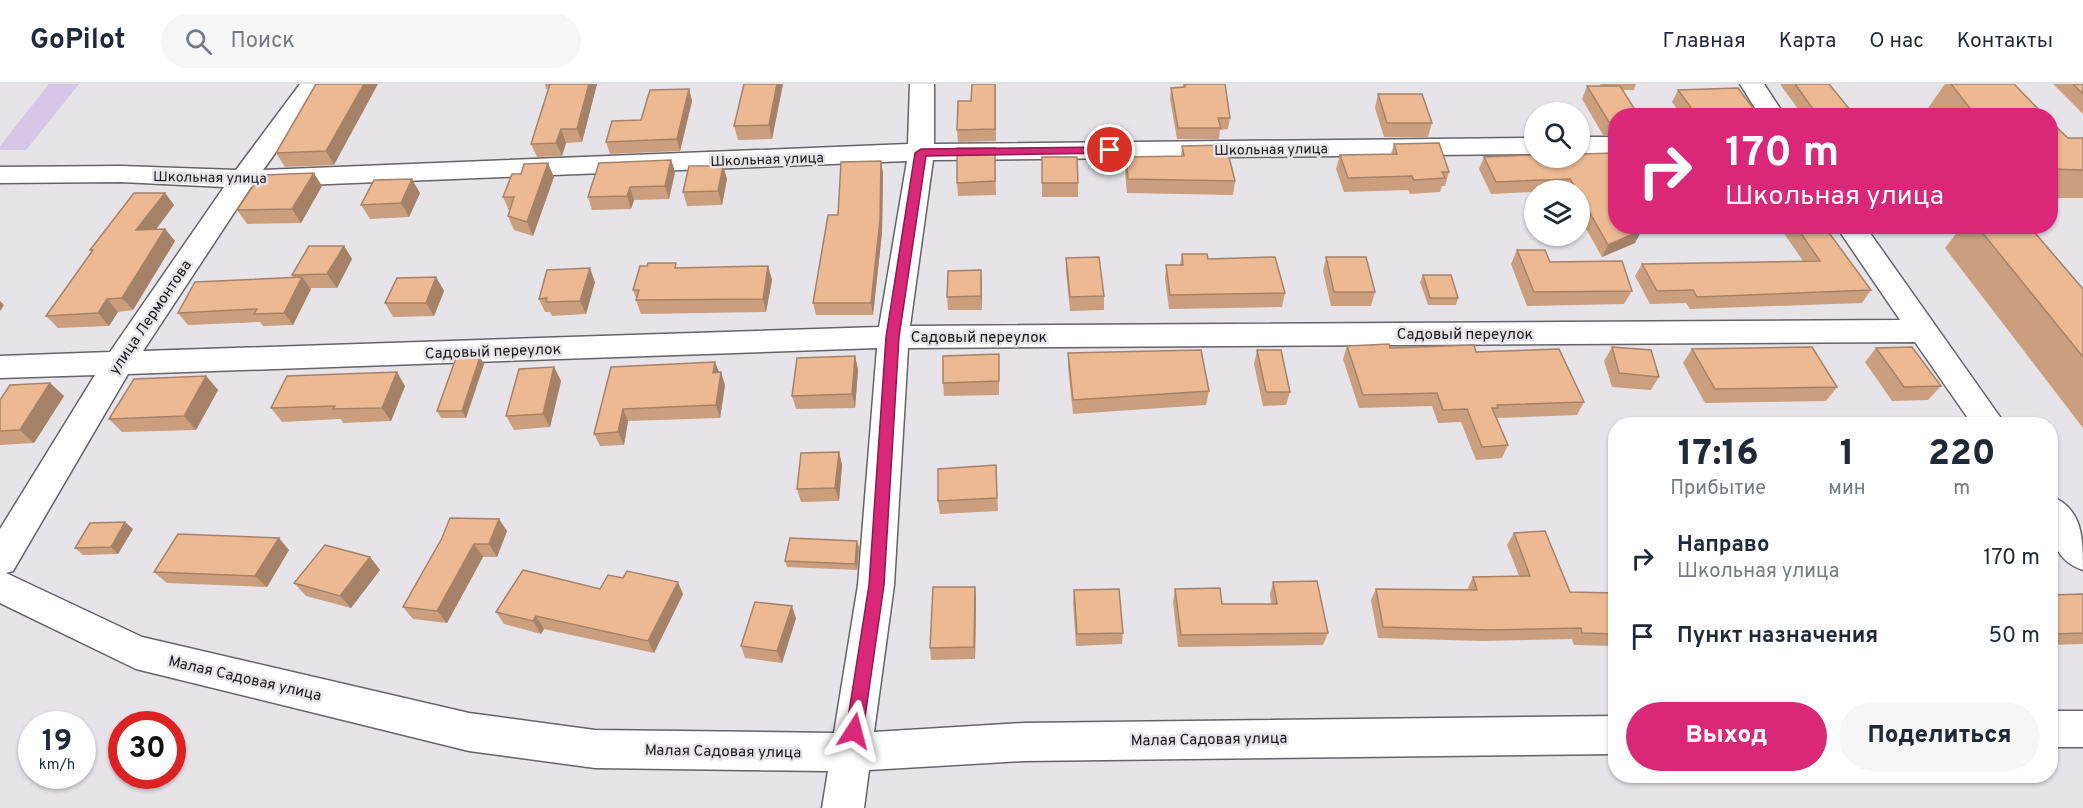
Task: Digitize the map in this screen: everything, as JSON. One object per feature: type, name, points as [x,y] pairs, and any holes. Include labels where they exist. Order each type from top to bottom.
[{"type":"street","name":"улица Лермонтова","points":[[0,560],[117,364],[243,179],[313,84]]},
{"type":"street","points":[[843,808],[876,585],[893,337],[921,153],[922,84]]},
{"type":"street","points":[[1752,84],[1768,108]]},
{"type":"street","points":[[1590,145],[1608,145]]},
{"type":"street","name":"Школьная улица","points":[[0,175],[121,174],[243,179],[921,153],[1524,146]]},
{"type":"street","points":[[1856,234],[1984,417]]},
{"type":"street","name":"Садовый переулок","points":[[0,367],[893,337],[1923,331]]},
{"type":"street","points":[[2058,521],[2083,555]]},
{"type":"street","name":"Малая Садовая улица","points":[[0,586],[136,652],[469,732],[595,749],[851,752],[1024,742],[1608,735]]},
{"type":"street","points":[[2058,729],[2083,729]]},
{"type":"shaded area","points":[[49,84],[79,84],[26,150],[0,150],[0,146]]},
{"type":"building","points":[[316,84],[364,84],[326,151],[276,153]]},
{"type":"building","points":[[550,84],[589,84],[577,129],[561,129],[556,143],[531,144]]},
{"type":"building","points":[[744,84],[777,84],[769,125],[734,126]]},
{"type":"building","points":[[972,84],[995,84],[995,129],[957,130],[958,101],[971,101]]},
{"type":"building","points":[[1185,84],[1225,84],[1230,118],[1218,118],[1221,128],[1178,128],[1171,88],[1185,87]]},
{"type":"building","points":[[1795,84],[1829,84],[1848,108],[1812,108]]},
{"type":"building","points":[[1951,84],[2014,84],[2037,108],[1970,108]]},
{"type":"building","points":[[2073,84],[2083,84],[2083,94]]},
{"type":"building","points":[[1587,86],[1620,86],[1634,108],[1608,108],[1608,120]]},
{"type":"building","points":[[1738,88],[1753,108],[1691,108],[1678,90]]},
{"type":"building","points":[[689,89],[677,139],[606,142],[612,121],[641,120],[650,90]]},
{"type":"building","points":[[1378,94],[1422,94],[1432,123],[1387,123]]},
{"type":"building","points":[[2058,129],[2068,138],[2083,138],[2083,170],[2058,169]]},
{"type":"building","points":[[1439,143],[1449,172],[1442,172],[1445,178],[1414,180],[1412,176],[1348,178],[1340,155],[1397,154],[1394,144]]},
{"type":"building","points":[[1226,145],[1235,181],[1128,179],[1126,157],[1184,156],[1182,146]]},
{"type":"building","points":[[957,148],[995,148],[995,181],[957,183]]},
{"type":"building","points":[[1608,153],[1608,234],[1633,234],[1608,245],[1590,213],[1590,180],[1496,182],[1484,157],[1524,155],[1524,168],[1590,168],[1590,154]]},
{"type":"building","points":[[1042,157],[1077,157],[1078,183],[1042,183]]},
{"type":"building","points":[[671,160],[665,186],[630,187],[627,196],[588,197],[599,163]]},
{"type":"building","points":[[881,161],[880,220],[871,303],[813,303],[828,215],[838,215],[841,162]]},
{"type":"building","points":[[548,163],[527,222],[508,216],[514,197],[503,197],[512,174],[521,174],[524,164]]},
{"type":"building","points":[[689,166],[723,166],[718,191],[683,192]]},
{"type":"building","points":[[314,173],[292,209],[237,210],[263,175]]},
{"type":"building","points":[[412,179],[401,203],[361,205],[374,180]]},
{"type":"building","points":[[134,193],[165,193],[136,230],[165,229],[122,298],[107,299],[98,313],[46,316],[93,250],[90,250]]},
{"type":"building","points":[[1801,234],[1830,234],[1871,290],[1697,297],[1693,290],[1657,291],[1642,264],[1820,261]]},
{"type":"building","points":[[1983,234],[2036,234],[2083,289],[2083,357]]},
{"type":"building","points":[[309,246],[344,246],[327,274],[292,275]]},
{"type":"building","points":[[1517,250],[1545,250],[1550,262],[1622,261],[1632,291],[1534,292]]},
{"type":"building","points":[[1182,254],[1207,254],[1208,259],[1275,257],[1285,293],[1170,295],[1166,265],[1183,265]]},
{"type":"building","points":[[1099,257],[1104,296],[1070,297],[1066,258]]},
{"type":"building","points":[[1326,257],[1366,257],[1375,292],[1334,292]]},
{"type":"building","points":[[648,263],[676,263],[675,268],[768,266],[763,299],[636,300],[639,290],[633,290],[640,266],[647,266]]},
{"type":"building","points":[[590,268],[580,301],[546,302],[547,298],[539,299],[547,270]]},
{"type":"building","points":[[981,270],[981,296],[947,297],[948,271]]},
{"type":"building","points":[[1423,275],[1451,275],[1458,298],[1430,298]]},
{"type":"building","points":[[302,277],[284,313],[254,314],[257,309],[178,313],[195,282]]},
{"type":"building","points":[[436,277],[426,303],[385,303],[397,278]]},
{"type":"building","points":[[1389,344],[1390,348],[1474,345],[1476,352],[1559,349],[1584,402],[1497,405],[1498,408],[1492,408],[1508,445],[1482,447],[1467,409],[1443,410],[1437,393],[1363,395],[1347,346]]},
{"type":"building","points":[[1612,347],[1651,350],[1659,377],[1619,373]]},
{"type":"building","points":[[1812,347],[1837,387],[1715,389],[1692,349]]},
{"type":"building","points":[[1912,347],[1941,386],[1904,387],[1876,348]]},
{"type":"building","points":[[1201,350],[1209,391],[1073,400],[1068,353]]},
{"type":"building","points":[[1257,350],[1281,350],[1290,392],[1266,392]]},
{"type":"building","points":[[999,354],[999,381],[943,383],[943,356]]},
{"type":"building","points":[[855,356],[852,394],[792,396],[797,358]]},
{"type":"building","points":[[480,357],[462,411],[437,411],[456,358]]},
{"type":"building","points":[[715,362],[713,373],[721,372],[716,405],[623,409],[618,432],[594,434],[611,367]]},
{"type":"building","points":[[554,367],[543,414],[506,416],[519,369]]},
{"type":"building","points":[[397,372],[382,408],[333,409],[335,406],[271,408],[287,376]]},
{"type":"building","points":[[206,376],[184,416],[109,419],[134,379]]},
{"type":"building","points":[[50,383],[20,430],[0,431],[0,400],[10,385]]},
{"type":"building","points":[[839,452],[835,488],[797,489],[801,453]]},
{"type":"building","points":[[996,465],[997,498],[938,501],[938,469]]},
{"type":"building","points":[[450,518],[499,519],[489,544],[474,544],[437,611],[403,607],[442,538]]},
{"type":"building","points":[[125,522],[111,547],[75,548],[90,523]]},
{"type":"building","points":[[1545,531],[1570,592],[1608,593],[1608,634],[1582,633],[1581,628],[1489,630],[1383,627],[1376,589],[1477,590],[1473,577],[1530,576],[1514,533]]},
{"type":"building","points":[[178,534],[279,538],[255,576],[154,572]]},
{"type":"building","points":[[790,538],[857,541],[855,564],[785,561]]},
{"type":"building","points":[[325,545],[370,557],[340,596],[294,583]]},
{"type":"building","points":[[523,570],[600,589],[608,575],[623,578],[627,571],[678,582],[648,641],[536,616],[533,621],[496,612]]},
{"type":"building","points":[[1317,581],[1328,633],[1181,635],[1175,589],[1220,588],[1222,604],[1277,604],[1273,582]]},
{"type":"building","points":[[933,587],[975,587],[974,647],[930,648]]},
{"type":"building","points":[[1119,589],[1123,633],[1077,634],[1074,590]]},
{"type":"building","points":[[2083,594],[2083,633],[2058,634],[2058,595]]},
{"type":"building","points":[[755,602],[792,606],[777,651],[741,646]]},
{"type":"route","points":[[854,731],[876,585],[893,337],[921,153],[1110,150]]}]
